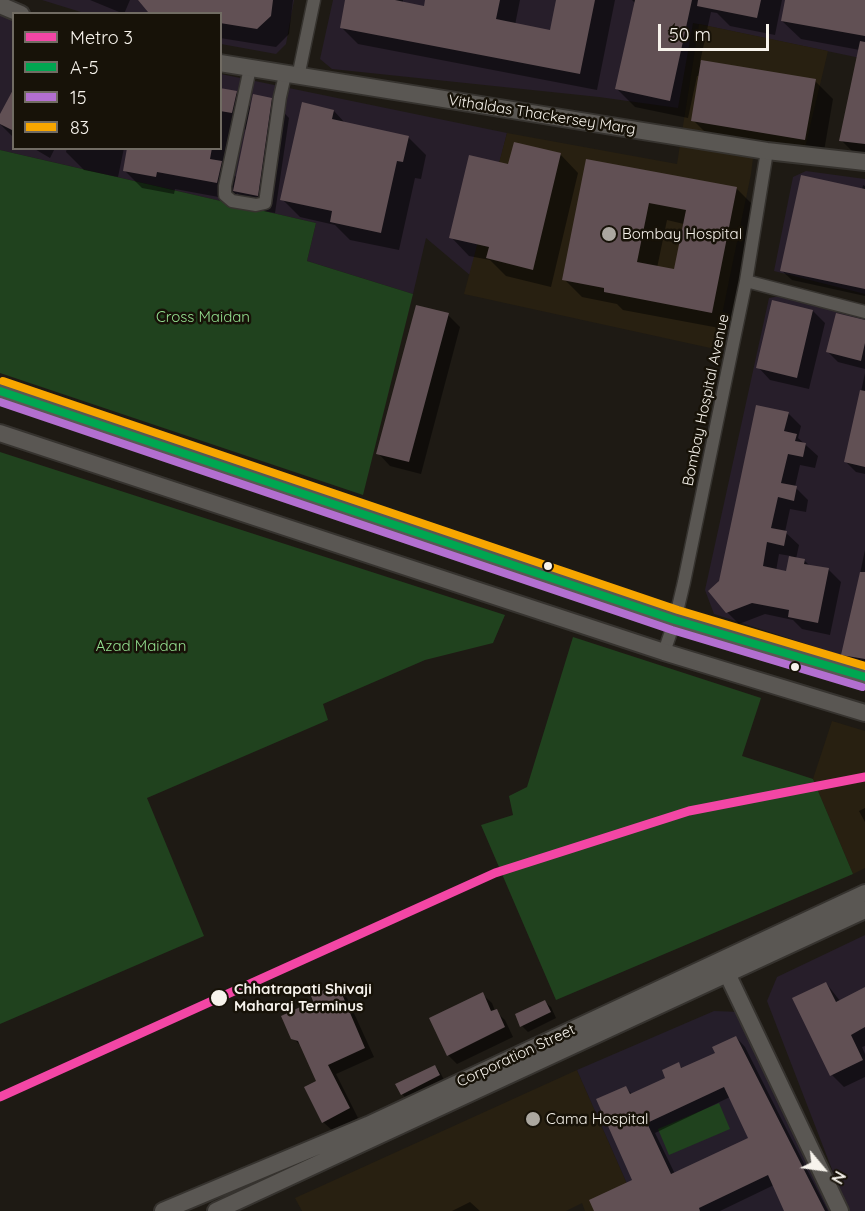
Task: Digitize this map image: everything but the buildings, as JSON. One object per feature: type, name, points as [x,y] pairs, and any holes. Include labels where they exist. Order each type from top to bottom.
[{"type":"main road","points":[[0,5],[16,12]]},
{"type":"main road","name":"Vithaldas Thackersey Marg","points":[[222,63],[767,151],[865,162]]},
{"type":"main road","points":[[0,391],[675,620],[865,677]]},
{"type":"main road","points":[[0,433],[664,652],[865,713]]},
{"type":"main road","name":"Corporation Street","points":[[216,1211],[724,967],[865,893]]},
{"type":"main road","name":"Corporation Street","points":[[163,1211],[368,1125],[724,967],[865,910]]},
{"type":"main road","points":[[724,967],[840,1211]]},
{"type":"street","points":[[250,69],[225,195],[232,201],[256,205],[265,203],[280,97],[292,76],[314,0]]},
{"type":"street","name":"Bombay Hospital Avenue","points":[[664,652],[675,620],[746,281],[767,151]]},
{"type":"street","points":[[746,281],[865,312]]},
{"type":"shaded area","points":[[42,0],[294,0],[286,44],[276,54],[222,44],[222,12],[81,12]]},
{"type":"shaded area","points":[[333,0],[865,0],[865,59],[693,23],[678,108],[599,97],[332,69],[320,59]]},
{"type":"shaded area","points":[[0,14],[12,20],[12,150],[222,150],[222,74],[507,133],[471,276],[426,238],[413,294],[307,261],[316,223],[0,150]]},
{"type":"shaded area","name":"Bombay Hospital","points":[[699,24],[828,51],[805,148],[755,142],[751,174],[715,349],[464,294],[507,133],[677,164]]},
{"type":"shaded area","points":[[806,171],[865,179],[865,294],[774,271],[793,177]]},
{"type":"shaded area","points":[[780,296],[865,316],[865,663],[714,614],[705,590],[769,298]]},
{"type":"shaded area","points":[[832,721],[865,731],[865,868],[853,874],[813,779]]},
{"type":"shaded area","points":[[865,935],[865,1211],[848,1211],[767,1001],[777,977]]},
{"type":"shaded area","points":[[714,1011],[741,1012],[836,1211],[639,1211],[577,1070]]},
{"type":"shaded area","name":"Cama Hospital","points":[[577,1070],[639,1211],[585,1211],[582,1203],[566,1211],[302,1211],[295,1198]]},
{"type":"green space","name":"Cross Maidan","points":[[0,150],[316,223],[307,261],[413,294],[363,495],[0,373]]},
{"type":"green space","name":"Azad Maidan","points":[[0,452],[505,615],[493,643],[425,660],[323,704],[328,720],[147,798],[204,936],[0,1024]]},
{"type":"green space","points":[[573,637],[761,698],[742,756],[813,779],[853,874],[556,1000],[481,825],[513,815],[509,796],[527,787]]},
{"type":"green space","points":[[719,1103],[730,1129],[669,1155],[658,1129]]},
{"type":"metro line","name":"3","points":[[0,1097],[495,873],[689,811],[865,777]]},
{"type":"transit line","name":"83","points":[[3,381],[678,610],[865,666]]},
{"type":"transit line","name":"A-5","points":[[0,391],[675,620],[865,677]]},
{"type":"transit line","name":"15","points":[[0,402],[672,630],[862,687]]},
{"type":"place","name":"Bombay Hospital","points":[[609,234]]},
{"type":"place","name":"Chhatrapati Shivaji Maharaj Terminus","points":[[219,998]]},
{"type":"place","name":"Cama Hospital","points":[[533,1119]]}]
